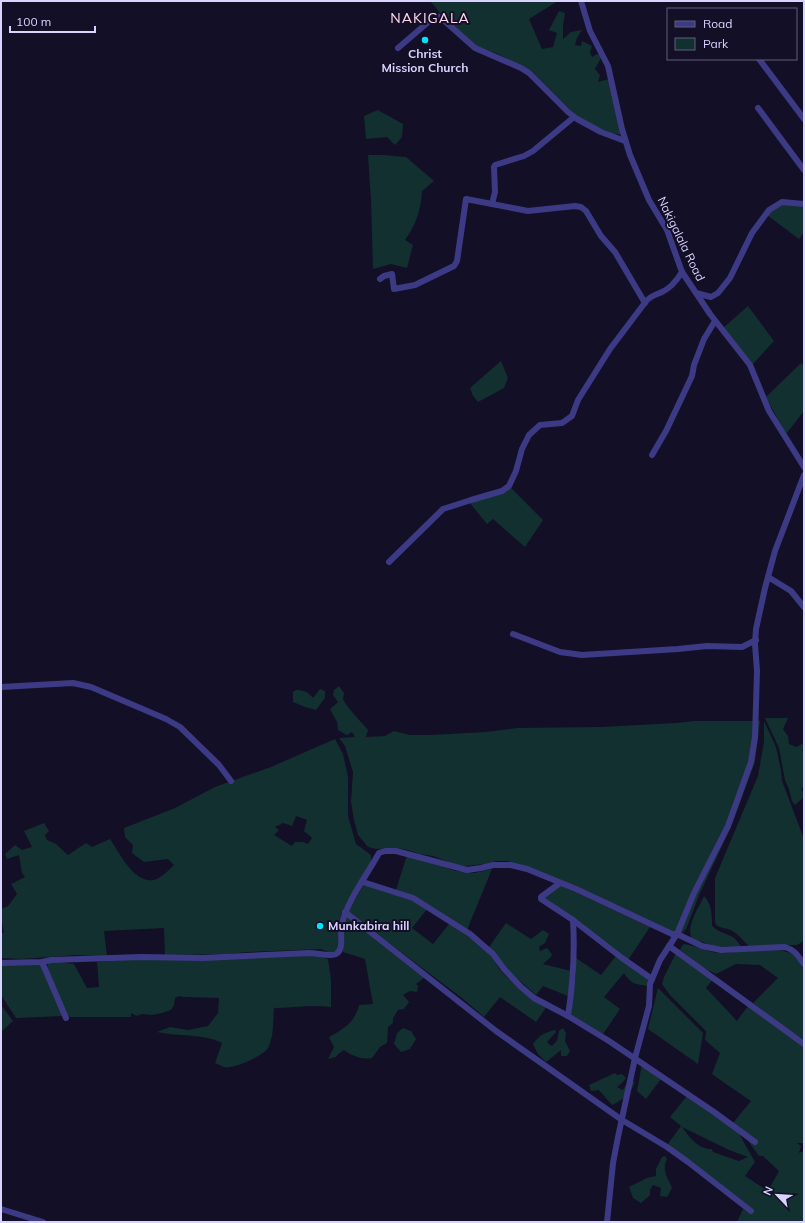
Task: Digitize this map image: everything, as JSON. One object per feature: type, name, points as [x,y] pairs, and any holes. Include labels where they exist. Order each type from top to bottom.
[{"type":"street","name":"Nakigalala Road","points":[[581,1],[590,31],[608,66],[625,140],[646,192],[667,230],[682,272],[715,321],[750,365],[769,411],[803,465]]},
{"type":"street","points":[[398,48],[433,18],[440,17],[475,48],[529,73],[574,117],[601,132],[625,140]]},
{"type":"street","points":[[760,60],[804,119]]},
{"type":"street","points":[[758,108],[804,170]]},
{"type":"street","points":[[492,204],[495,192],[495,165],[524,156],[533,151],[574,117]]},
{"type":"street","points":[[380,279],[384,276],[392,274],[394,289],[398,289],[415,284],[454,266],[457,261],[466,199],[474,199],[528,212],[575,206],[581,207],[586,211],[601,236],[615,252],[645,303]]},
{"type":"street","points":[[706,308],[711,297],[718,293],[731,276],[752,233],[769,210],[778,203],[782,202],[804,204]]},
{"type":"street","points":[[389,562],[443,509],[502,491],[509,486],[516,471],[522,449],[529,435],[540,425],[562,423],[572,416],[578,400],[610,349],[645,303],[652,296],[661,293],[668,288],[675,282],[682,272]]},
{"type":"street","points":[[696,293],[711,297]]},
{"type":"street","points":[[652,455],[666,431],[692,376],[694,365],[704,339],[715,321]]},
{"type":"street","points":[[607,1222],[613,1163],[635,1058],[646,1023],[649,1006],[650,984],[660,960],[677,934],[694,893],[728,826],[751,762],[754,748],[756,713],[758,671],[756,640],[759,612],[779,539],[804,475]]},
{"type":"street","points":[[768,577],[791,591],[804,607]]},
{"type":"street","points":[[513,634],[560,652],[582,655],[707,646],[742,647],[756,640]]},
{"type":"street","points":[[1,687],[72,683],[91,687],[166,719],[180,727],[219,765],[231,781]]},
{"type":"street","points":[[1,963],[141,957],[203,958],[309,953],[319,953],[330,956],[338,953],[341,948],[341,927],[346,912],[379,853],[385,851],[396,851],[467,870],[493,865],[511,865],[527,869],[702,946],[721,950],[785,947],[796,952],[804,964]]},
{"type":"street","points":[[363,882],[420,901],[470,934],[494,954],[504,969],[534,998],[568,1016],[635,1058],[755,1142]]},
{"type":"street","points":[[560,883],[544,894],[541,899],[573,920],[652,979]]},
{"type":"street","points":[[346,912],[496,1031],[622,1120],[688,1162],[751,1211]]},
{"type":"street","points":[[568,1016],[573,988],[574,969],[573,920]]},
{"type":"street","points":[[669,946],[804,1044]]},
{"type":"street","points":[[42,962],[66,1018]]},
{"type":"street","points":[[1,1209],[43,1222]]},
{"type":"green space","points":[[430,1],[558,1],[529,19],[542,49],[553,47],[557,33],[549,30],[559,11],[565,13],[563,39],[571,32],[582,30],[575,45],[581,46],[582,41],[592,46],[590,52],[592,57],[597,54],[602,56],[595,69],[600,75],[598,82],[609,79],[622,135],[611,133],[581,120],[528,71],[498,54],[481,48],[478,49],[442,15]]},
{"type":"green space","points":[[378,110],[403,124],[402,137],[395,145],[387,137],[366,139],[364,116]]},
{"type":"green space","points":[[368,155],[406,157],[434,181],[422,191],[417,217],[405,240],[413,245],[407,268],[391,264],[373,269]]},
{"type":"green space","points":[[780,202],[804,205],[804,232],[799,239],[767,215]]},
{"type":"green space","points":[[748,306],[774,341],[752,365],[723,328]]},
{"type":"green space","points":[[501,361],[508,378],[504,388],[478,402],[473,396],[470,388]]},
{"type":"green space","points":[[801,363],[804,366],[804,411],[786,434],[766,397]]},
{"type":"green space","points":[[510,487],[543,520],[525,547],[493,519],[487,524],[469,502]]},
{"type":"green space","points":[[339,686],[344,693],[344,702],[368,730],[366,737],[385,736],[394,731],[410,735],[430,735],[486,732],[517,728],[601,727],[695,721],[760,721],[755,762],[731,827],[700,893],[686,929],[682,933],[675,933],[523,865],[507,861],[497,861],[465,866],[456,865],[433,856],[408,850],[396,848],[376,849],[368,847],[358,835],[354,820],[351,802],[353,772],[345,746],[339,738],[355,737],[352,732],[347,735],[338,730],[337,722],[330,709],[338,702],[333,695],[334,690]]},
{"type":"green space","points":[[320,689],[325,691],[325,698],[316,710],[293,702],[293,692],[296,690],[306,692],[313,698]]},
{"type":"green space","points":[[765,718],[788,718],[783,729],[788,736],[789,744],[796,747],[802,744],[804,746],[802,751],[804,752],[804,786],[801,789],[804,797],[795,805],[792,801],[785,780],[779,748]]},
{"type":"green space","points":[[764,721],[776,747],[782,781],[804,839],[804,941],[797,945],[749,946],[732,931],[716,925],[715,921],[715,878],[758,776],[764,742]]},
{"type":"green space","points":[[335,739],[343,754],[348,777],[348,816],[356,844],[371,855],[371,861],[347,902],[341,916],[337,950],[331,953],[321,949],[228,954],[165,955],[164,928],[104,931],[107,956],[76,955],[21,959],[1,958],[1,933],[4,933],[1,909],[8,906],[17,894],[11,884],[25,877],[22,873],[19,855],[7,859],[5,854],[15,845],[22,850],[32,847],[24,831],[44,823],[49,831],[45,835],[47,840],[56,844],[68,855],[86,843],[92,847],[110,839],[128,866],[134,872],[147,880],[154,880],[162,876],[174,865],[168,859],[144,862],[132,853],[133,845],[125,837],[124,828],[175,808],[215,787],[271,767]],"holes":[[[296,816],[307,820],[304,831],[312,838],[308,844],[303,842],[295,842],[292,846],[274,835],[279,830],[275,827],[283,823],[292,826]]]},
{"type":"green space","points":[[407,855],[456,871],[474,873],[492,869],[467,930],[424,902],[396,890]]},
{"type":"green space","points":[[364,884],[414,901],[427,909],[412,928],[433,944],[449,924],[480,945],[491,955],[501,971],[512,982],[547,1006],[536,1022],[500,997],[484,1017],[462,998],[348,912]]},
{"type":"green space","points":[[560,885],[650,927],[628,960],[577,920],[544,898]]},
{"type":"green space","points":[[704,896],[710,906],[712,926],[733,937],[742,947],[715,947],[693,940],[690,930],[691,924]]},
{"type":"green space","points":[[346,915],[425,977],[416,984],[418,986],[417,992],[410,991],[403,995],[409,1002],[404,1009],[398,1010],[393,1018],[393,1023],[388,1027],[387,1043],[380,1047],[372,1058],[357,1057],[344,1050],[336,1057],[328,1059],[334,1047],[329,1037],[352,1020],[359,1005],[373,1004],[365,959],[343,952],[342,935]]},
{"type":"green space","points":[[506,923],[531,939],[543,930],[549,934],[545,943],[539,947],[540,951],[547,948],[552,954],[551,957],[543,964],[571,971],[568,996],[543,986],[536,995],[505,968],[489,947]]},
{"type":"green space","points":[[684,944],[718,953],[772,949],[794,955],[802,963],[804,970],[804,1040],[753,1003],[778,978],[760,965],[736,964],[716,974],[702,967],[680,950]]},
{"type":"green space","points":[[676,953],[713,979],[706,988],[737,1021],[748,1006],[804,1047],[804,1143],[797,1143],[801,1146],[799,1153],[804,1151],[804,1220],[802,1222],[737,1222],[743,1209],[751,1213],[754,1210],[667,1145],[681,1126],[670,1117],[687,1096],[738,1132],[755,1162],[745,1176],[768,1191],[779,1171],[763,1156],[759,1156],[746,1138],[755,1145],[757,1143],[733,1123],[751,1101],[712,1074],[720,1053],[705,1040],[706,1031],[670,995],[662,984]],"holes":[[[682,1127],[729,1150],[748,1157],[739,1161],[713,1152],[712,1149],[707,1149],[691,1139]]]},
{"type":"green space","points":[[315,955],[328,959],[331,980],[331,1007],[310,1006],[274,1008],[272,1034],[268,1048],[248,1062],[228,1067],[215,1063],[222,1043],[198,1036],[157,1032],[170,1027],[188,1030],[208,1026],[218,1013],[219,998],[179,996],[175,998],[174,1005],[171,1010],[152,1015],[142,1014],[137,1016],[131,1013],[131,1017],[70,1017],[67,1014],[47,968],[48,963],[51,961],[74,964],[87,988],[99,987],[97,962],[136,959]]},
{"type":"green space","points":[[616,956],[651,981],[648,986],[637,984],[631,981],[624,973],[604,997],[620,1009],[603,1034],[573,1016],[571,1013],[576,975],[576,958],[601,975]]},
{"type":"green space","points":[[41,964],[63,1016],[16,1018],[1,995],[1,965]]},
{"type":"green space","points":[[658,988],[703,1033],[698,1064],[648,1029]]},
{"type":"green space","points":[[1,1005],[13,1021],[1,1032]]},
{"type":"green space","points":[[403,1028],[411,1031],[416,1039],[410,1049],[401,1052],[394,1044],[397,1033]]},
{"type":"green space","points":[[563,1028],[566,1033],[565,1041],[570,1051],[567,1056],[561,1056],[561,1050],[546,1062],[538,1054],[533,1044],[542,1035],[555,1030],[556,1032],[547,1042],[552,1046],[557,1041],[559,1031]]},
{"type":"green space","points":[[642,1064],[661,1079],[646,1099],[637,1091]]},
{"type":"green space","points":[[615,1073],[617,1075],[622,1074],[626,1078],[617,1087],[623,1090],[627,1083],[635,1081],[632,1089],[626,1096],[612,1105],[599,1090],[591,1091],[589,1085]]},
{"type":"green space","points":[[665,1156],[667,1159],[665,1163],[665,1170],[672,1188],[667,1197],[660,1196],[661,1188],[653,1185],[650,1190],[650,1195],[641,1203],[633,1198],[629,1187],[647,1178],[656,1176],[656,1169],[662,1157]]},
{"type":"place","name":"Christ Mission Church","points":[[425,40]]},
{"type":"place","name":"Munkabira hill","points":[[320,926]]},
{"type":"district","name":"NAKIGALA","points":[[430,18]]}]
